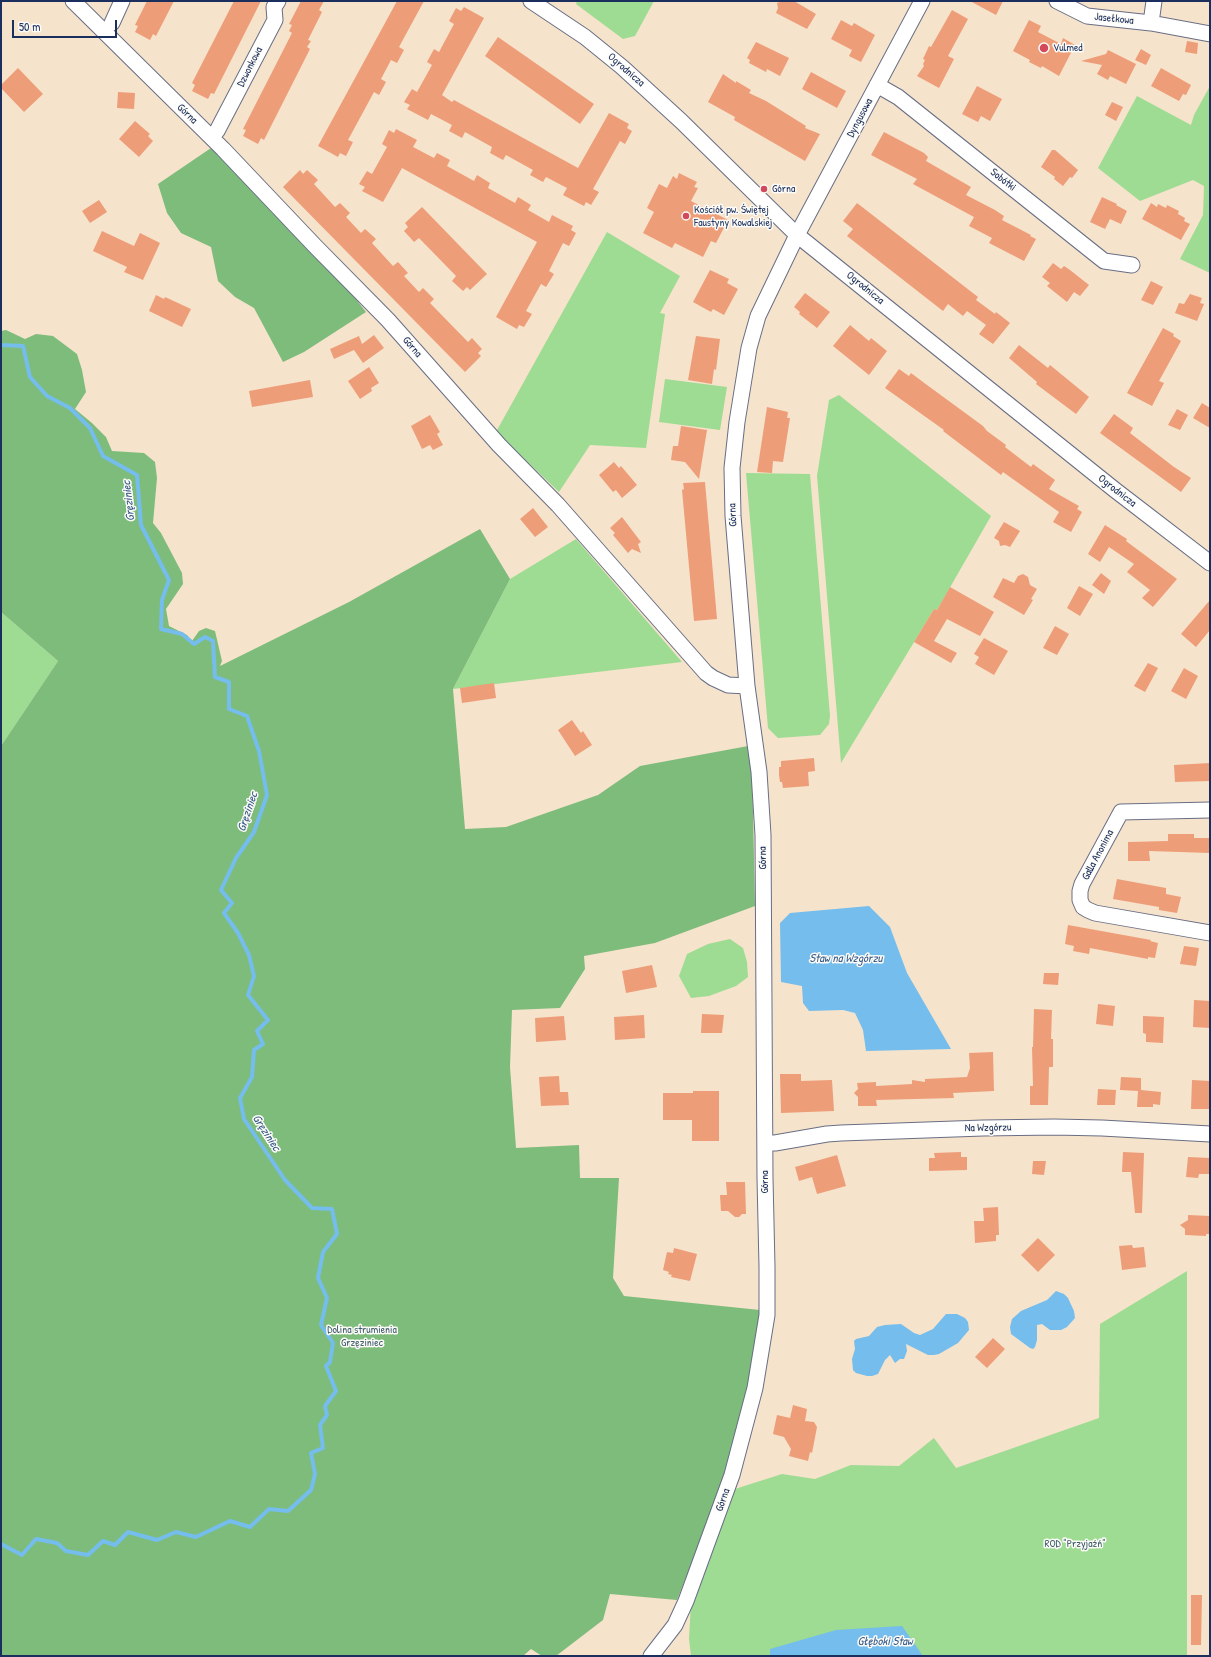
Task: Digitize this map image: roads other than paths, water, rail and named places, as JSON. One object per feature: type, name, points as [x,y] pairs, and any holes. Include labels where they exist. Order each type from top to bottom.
[{"type":"street","name":"Górna","points":[[73,1],[223,149],[388,320],[499,445],[558,504],[706,673],[728,685],[747,686]]},
{"type":"street","points":[[112,23],[122,1]]},
{"type":"street","name":"Dzwonkowa","points":[[217,131],[275,20],[274,7],[278,1]]},
{"type":"street","name":"Ogrodnicza","points":[[531,1],[585,37],[633,76],[797,234],[1115,490],[1210,564]]},
{"type":"street","name":"Dyngusowa","points":[[797,234],[922,1]]},
{"type":"street","name":"Jasełkowa","points":[[1057,1],[1087,16],[1151,23],[1210,34]]},
{"type":"street","points":[[1151,23],[1154,1]]},
{"type":"street","name":"Sobótki","points":[[877,85],[898,97],[1104,261],[1132,265]]},
{"type":"street","name":"Górna","points":[[651,1656],[675,1625],[686,1601],[732,1474],[755,1388],[766,1316],[763,835],[759,772],[747,686],[733,516],[732,468],[734,443],[753,332],[765,299],[797,234]]},
{"type":"street","name":"Galla Anonima","points":[[1210,810],[1121,812],[1082,884],[1080,900],[1083,906],[1095,913],[1210,933]]},
{"type":"street","name":"Na Wzgórzu","points":[[766,1143],[779,1143],[827,1134],[841,1133],[991,1128],[1102,1128],[1210,1134]]},
{"type":"water","name":"Staw na Wzgórzu","points":[[869,906],[890,927],[907,973],[951,1049],[866,1051],[863,1030],[855,1013],[843,1010],[809,1011],[803,1003],[802,986],[781,982],[780,923],[790,913]]},
{"type":"water","points":[[1056,1291],[1064,1294],[1068,1298],[1074,1311],[1075,1318],[1067,1327],[1061,1330],[1050,1330],[1042,1324],[1037,1325],[1037,1340],[1035,1347],[1033,1349],[1030,1348],[1011,1334],[1010,1327],[1012,1319],[1021,1311],[1047,1300]]},
{"type":"water","points":[[946,1314],[957,1314],[965,1318],[968,1322],[969,1330],[958,1343],[939,1354],[934,1355],[928,1355],[906,1344],[907,1351],[904,1359],[900,1359],[895,1363],[890,1355],[885,1360],[878,1374],[867,1376],[856,1373],[853,1370],[852,1359],[855,1349],[854,1341],[856,1339],[869,1336],[877,1327],[901,1324],[914,1333],[920,1335],[933,1329]]},
{"type":"water","name":"Głęboki Staw","points":[[902,1626],[923,1656],[770,1656],[770,1649],[836,1630]]},
{"type":"waterway","name":"Gręziniec","points":[[1,345],[23,346],[30,377],[47,396],[70,408],[90,428],[103,456],[137,475],[141,525],[169,580],[162,600],[161,629],[182,634],[194,644],[205,637],[213,641],[215,677],[229,682],[229,709],[247,716],[259,751],[267,795],[254,832],[236,858],[221,890],[232,903],[224,913],[238,933],[249,955],[254,976],[248,995],[268,1020],[257,1031],[263,1044],[254,1050],[252,1077],[240,1098],[244,1119],[285,1180],[312,1208],[332,1209],[337,1234],[323,1252],[318,1278],[327,1298],[321,1325],[333,1343],[330,1362],[326,1366],[336,1391],[325,1406],[327,1415],[320,1425],[323,1448],[311,1453],[315,1474],[311,1490],[288,1511],[269,1509],[250,1527],[230,1521],[196,1537],[176,1532],[157,1540],[128,1532],[115,1545],[103,1541],[88,1555],[66,1551],[57,1543],[36,1539],[22,1555],[1,1544]]},
{"type":"place","name":"Vulmed","points":[[1044,48]]},
{"type":"place","name":"Górna","points":[[764,189]]},
{"type":"place","name":"Kościół pw. Świętej Faustyny Kowalskiej","points":[[686,216]]},
{"type":"park label","name":"Dolina strumienia Grzęziniec","points":[[362,1336]]},
{"type":"park label","name":"ROD \"Przyjaźń\"","points":[[1075,1544]]}]
